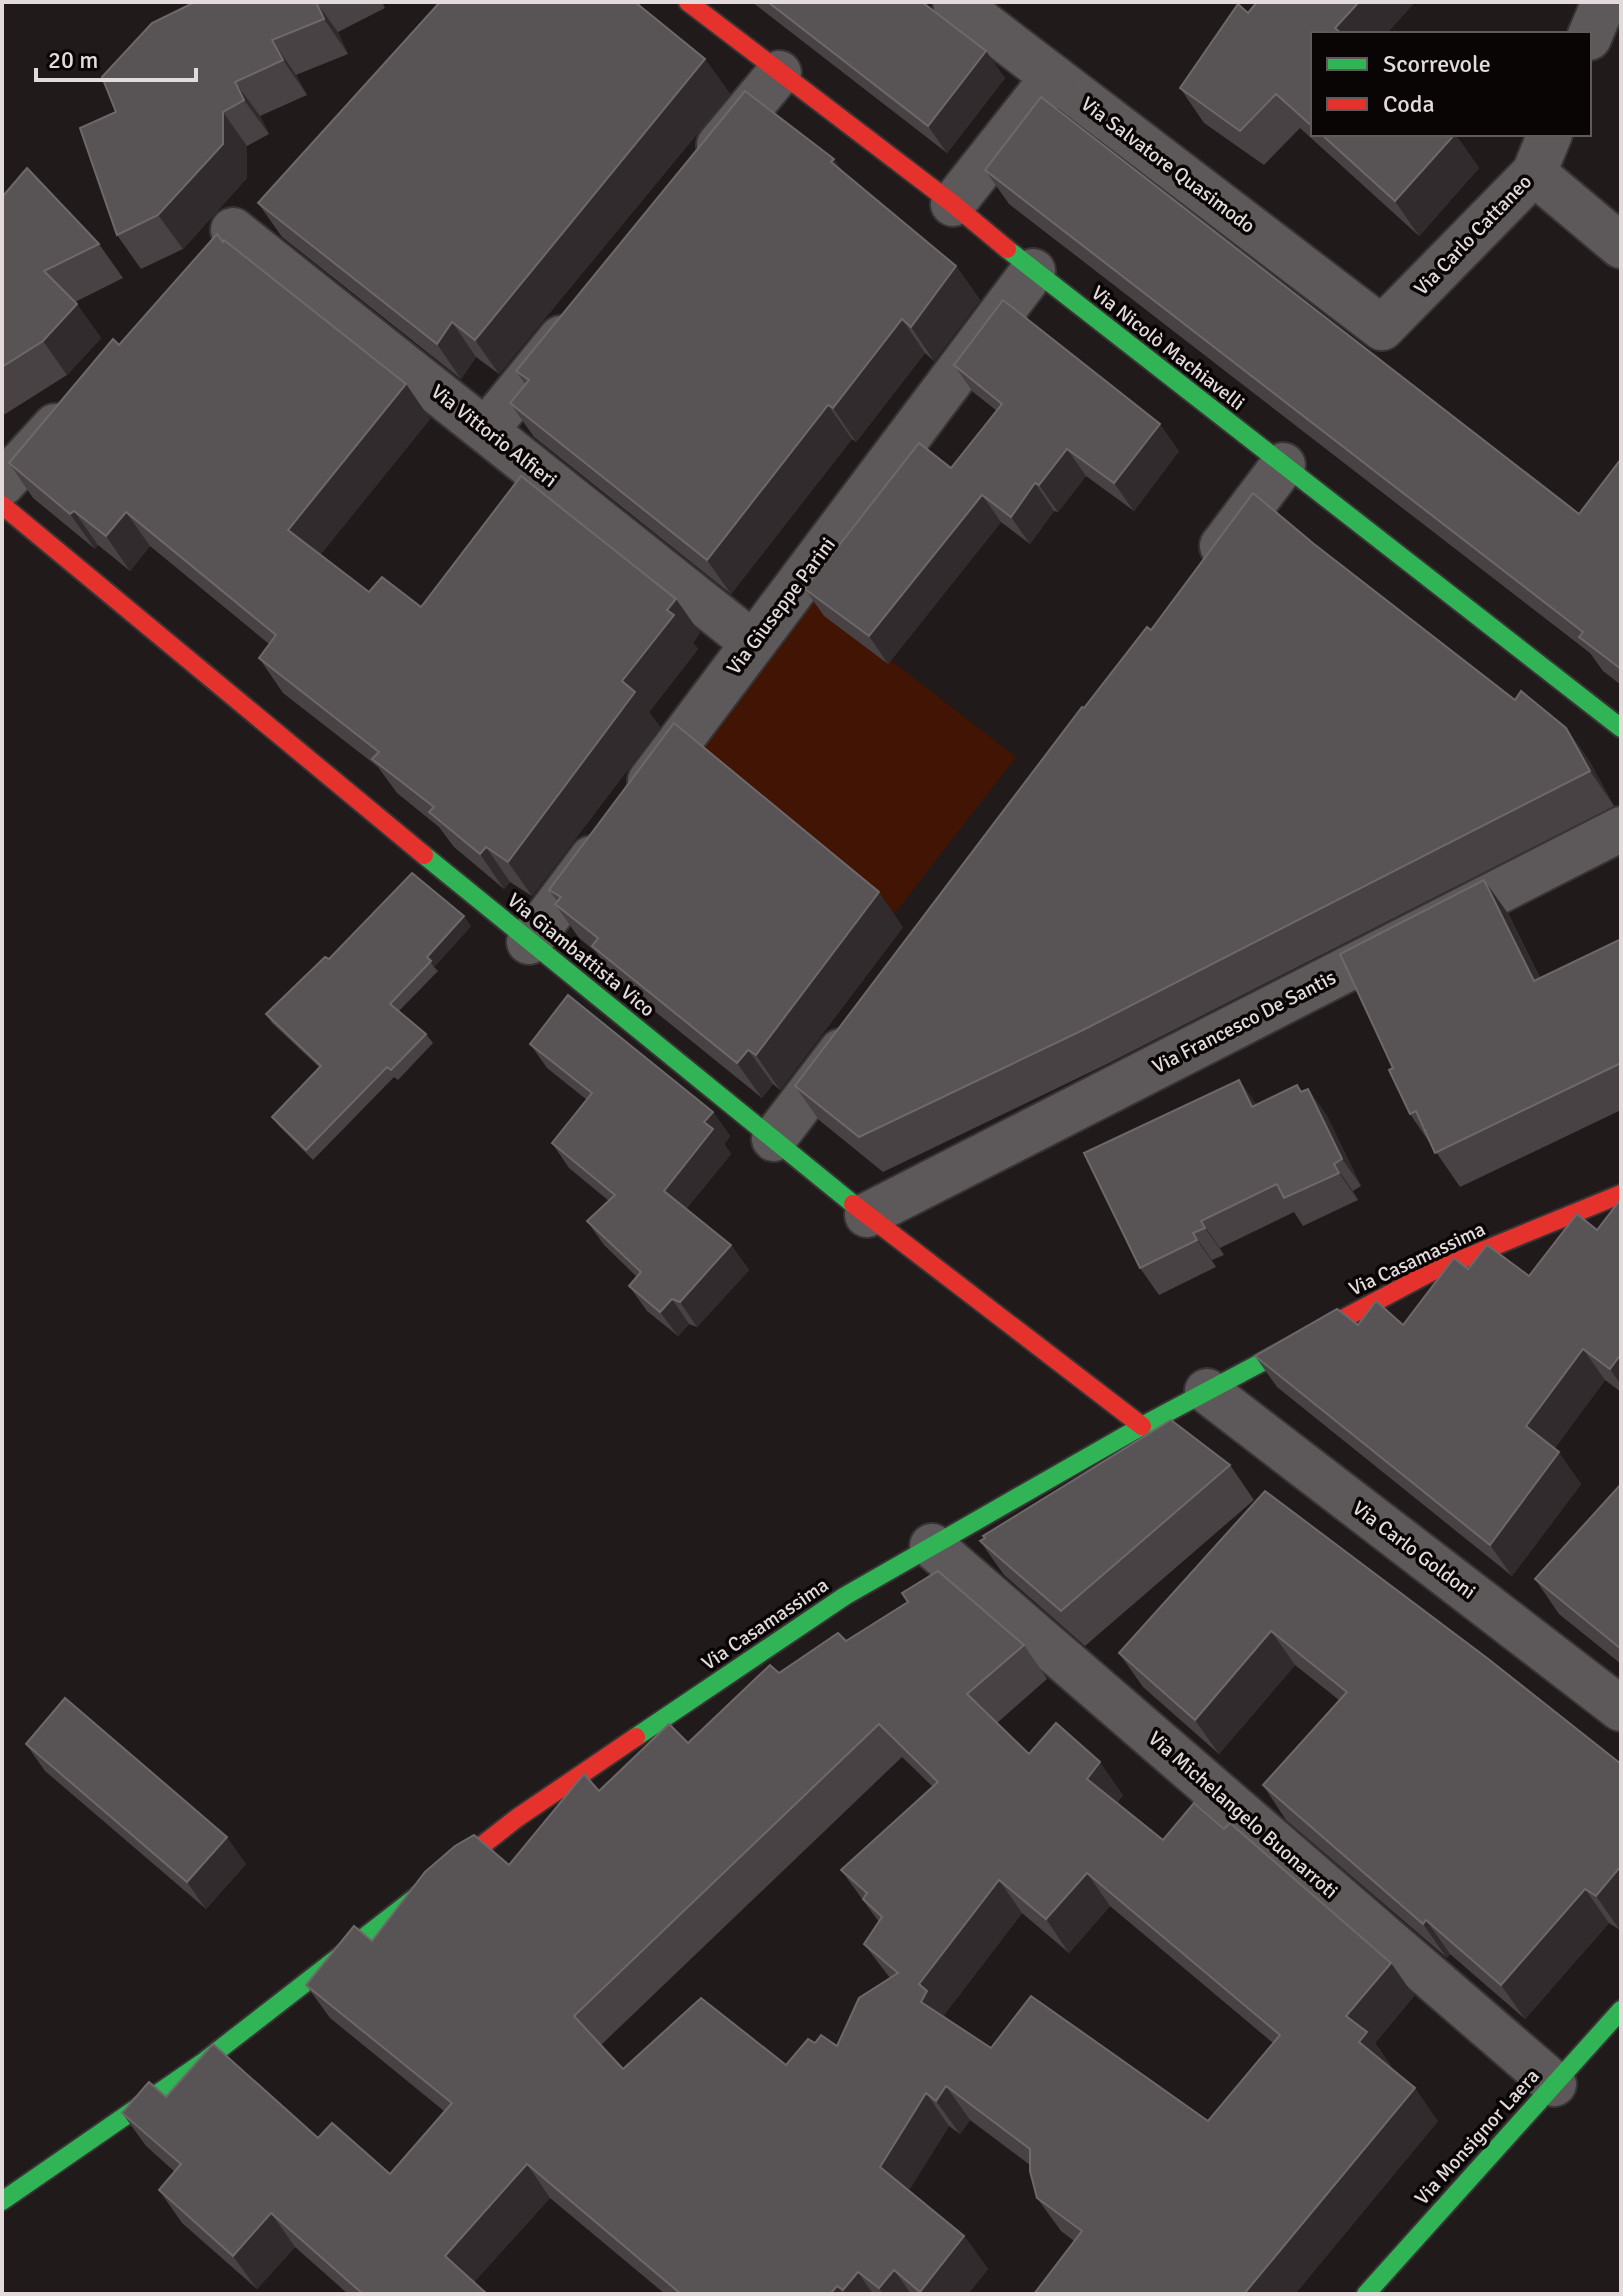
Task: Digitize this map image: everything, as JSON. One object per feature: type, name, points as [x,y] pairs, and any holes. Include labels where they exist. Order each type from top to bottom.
[{"type":"street","name":"Via Nicolò Machiavelli","points":[[688,2],[953,204],[1033,271],[1621,728]]},
{"type":"street","name":"Via Salvatore Quasimodo","points":[[955,2],[1382,328]]},
{"type":"street","points":[[1591,33],[1604,2]]},
{"type":"street","points":[[698,171],[779,73]]},
{"type":"street","points":[[953,204],[1053,77]]},
{"type":"street","points":[[1542,153],[1621,246]]},
{"type":"street","name":"Via Carlo Cattaneo","points":[[1382,328],[1542,153]]},
{"type":"street","points":[[202,265],[264,196]]},
{"type":"street","name":"Via Vittorio Alfieri","points":[[233,230],[753,643]]},
{"type":"street","name":"Via Giuseppe Parini","points":[[529,942],[1033,271]]},
{"type":"street","points":[[486,430],[587,307]]},
{"type":"street","points":[[2,484],[86,392]]},
{"type":"street","points":[[1197,579],[1283,465]]},
{"type":"street","name":"Via Giambattista Vico","points":[[2,505],[529,942],[867,1215],[1142,1426]]},
{"type":"street","name":"Via Francesco De Santis","points":[[867,1215],[1621,829]]},
{"type":"street","points":[[774,1139],[861,1025]]},
{"type":"street","name":"Via Casamassima","points":[[2,2201],[202,2063],[517,1818],[845,1596],[1142,1426],[1431,1272],[1621,1194]]},
{"type":"street","name":"Via Carlo Goldoni","points":[[1207,1391],[1621,1709]]},
{"type":"street","name":"Via Michelangelo Buonarroti","points":[[932,1546],[1554,2084]]},
{"type":"street","name":"Via Monsignor Laera","points":[[1366,2294],[1619,2015]]},
{"type":"shaded area","points":[[796,587],[1016,757],[892,917],[675,748]]},
{"type":"building","points":[[195,2],[316,2],[324,19],[272,40],[283,60],[235,82],[244,100],[223,112],[223,144],[158,215],[117,235],[80,128],[116,112],[102,77],[152,23]]},
{"type":"building","points":[[440,2],[635,2],[705,59],[475,340],[452,322],[437,344],[258,203]]},
{"type":"building","points":[[768,2],[922,2],[986,51],[928,126]]},
{"type":"building","points":[[1257,2],[1359,2],[1335,28],[1340,32],[1311,32],[1311,125],[1276,94],[1240,131],[1180,88],[1238,4],[1248,13]]},
{"type":"building","points":[[745,91],[834,159],[831,162],[956,266],[911,327],[902,319],[833,408],[828,405],[707,560],[510,403],[529,380],[516,371]]},
{"type":"building","points":[[1041,97],[1579,514],[1621,459],[1621,669],[1579,637],[1583,632],[985,170]]},
{"type":"building","points":[[1323,136],[1453,136],[1395,201]]},
{"type":"building","points":[[27,168],[99,244],[44,271],[77,304],[43,341],[2,367],[2,197]]},
{"type":"building","points":[[217,234],[223,242],[406,384],[288,530],[369,592],[382,577],[421,607],[521,476],[676,599],[667,610],[674,615],[622,681],[635,692],[508,862],[486,847],[480,854],[429,812],[434,807],[372,759],[379,752],[259,658],[276,635],[126,512],[106,536],[74,511],[70,514],[9,463],[113,339],[119,345]]},
{"type":"building","points":[[1003,300],[1160,424],[1114,483],[1067,449],[1039,485],[1035,483],[1011,517],[982,495],[869,636],[805,589],[919,443],[951,468],[1002,404],[954,365]]},
{"type":"building","points":[[1253,493],[1515,700],[1521,691],[1566,728],[1590,771],[1083,1030],[859,1137],[795,1086],[1082,707],[1147,627],[1151,630]]},
{"type":"building","points":[[674,723],[879,892],[756,1055],[748,1050],[737,1063],[592,946],[598,938],[555,904],[561,897],[549,890]]},
{"type":"building","points":[[412,873],[464,916],[427,957],[431,961],[390,1004],[426,1034],[391,1070],[387,1067],[306,1150],[272,1117],[321,1066],[266,1014],[325,957],[329,959]]},
{"type":"building","points":[[1484,880],[1534,981],[1621,939],[1621,1063],[1435,1153],[1416,1111],[1410,1114],[1389,1070],[1393,1068],[1340,954]]},
{"type":"building","points":[[568,995],[713,1112],[704,1122],[713,1129],[664,1191],[731,1245],[680,1302],[672,1299],[660,1312],[629,1286],[641,1272],[587,1221],[615,1195],[552,1143],[592,1093],[530,1044]]},
{"type":"building","points":[[1239,1080],[1252,1107],[1297,1085],[1301,1092],[1308,1089],[1342,1159],[1334,1164],[1339,1173],[1284,1198],[1277,1184],[1201,1221],[1205,1228],[1193,1233],[1197,1240],[1140,1268],[1084,1153]]},
{"type":"building","points":[[1621,1199],[1621,1354],[1610,1369],[1583,1349],[1526,1426],[1559,1452],[1490,1545],[1255,1356],[1337,1309],[1358,1325],[1376,1301],[1403,1325],[1454,1258],[1468,1269],[1487,1245],[1529,1276],[1577,1214],[1597,1230]]},
{"type":"building","points":[[1171,1420],[1230,1465],[1061,1611],[980,1541],[985,1538],[983,1536]]},
{"type":"building","points":[[1621,1484],[1621,1649],[1535,1579]]},
{"type":"building","points":[[1265,1491],[1487,1658],[1621,1764],[1621,1866],[1596,1896],[1585,1889],[1501,1985],[1426,1920],[1423,1924],[1263,1785],[1347,1692],[1271,1631],[1195,1720],[1119,1653]]},
{"type":"building","points":[[938,1571],[1024,1645],[967,1694],[1029,1754],[1056,1723],[1100,1762],[1087,1779],[1163,1840],[1194,1803],[1224,1829],[1230,1823],[1391,1963],[1346,2016],[1367,2032],[1359,2042],[1415,2088],[1244,2294],[1034,2294],[1082,2231],[1037,2198],[1030,2171],[1030,2149],[946,2086],[936,2101],[926,2093],[880,2167],[964,2236],[920,2292],[894,2270],[879,2288],[858,2272],[843,2290],[837,2286],[830,2294],[681,2294],[527,2164],[445,2256],[487,2294],[363,2294],[271,2213],[233,2256],[159,2190],[181,2164],[122,2113],[149,2082],[166,2097],[213,2044],[318,2138],[332,2123],[390,2174],[452,2103],[306,1985],[354,1926],[372,1941],[425,1872],[455,1846],[474,1835],[509,1865],[584,1774],[599,1791],[669,1724],[688,1743],[770,1665],[779,1673],[838,1633],[846,1641],[908,1602],[902,1593]],"holes":[[[879,1724],[938,1782],[841,1870],[867,1893],[863,1899],[882,1917],[864,1944],[898,1973],[859,1998],[837,2046],[821,2035],[815,2043],[808,2039],[786,2065],[701,1998],[623,2069],[574,2016]],[[1087,1873],[1280,2035],[1208,2121],[1031,1996],[991,2048],[921,2002],[927,1991],[919,1984],[999,1880],[1046,1919]]]},
{"type":"building","points":[[65,1698],[227,1837],[187,1882],[26,1744]]},
{"type":"traffic: fast","points":[[1007,249],[1621,728]]},
{"type":"traffic: fast","points":[[424,855],[853,1204]]},
{"type":"traffic: fast","points":[[636,1737],[845,1596],[1142,1426],[1324,1329]]},
{"type":"traffic: fast","points":[[2,2201],[202,2063],[434,1883]]},
{"type":"traffic: fast","points":[[1366,2294],[1621,2010]]},
{"type":"traffic: jam","points":[[688,2],[953,204],[1007,249]]},
{"type":"traffic: jam","points":[[2,505],[424,855]]},
{"type":"traffic: jam","points":[[1324,1329],[1431,1272],[1621,1194]]},
{"type":"traffic: jam","points":[[853,1204],[1142,1426]]},
{"type":"traffic: jam","points":[[434,1883],[517,1818],[636,1737]]}]
